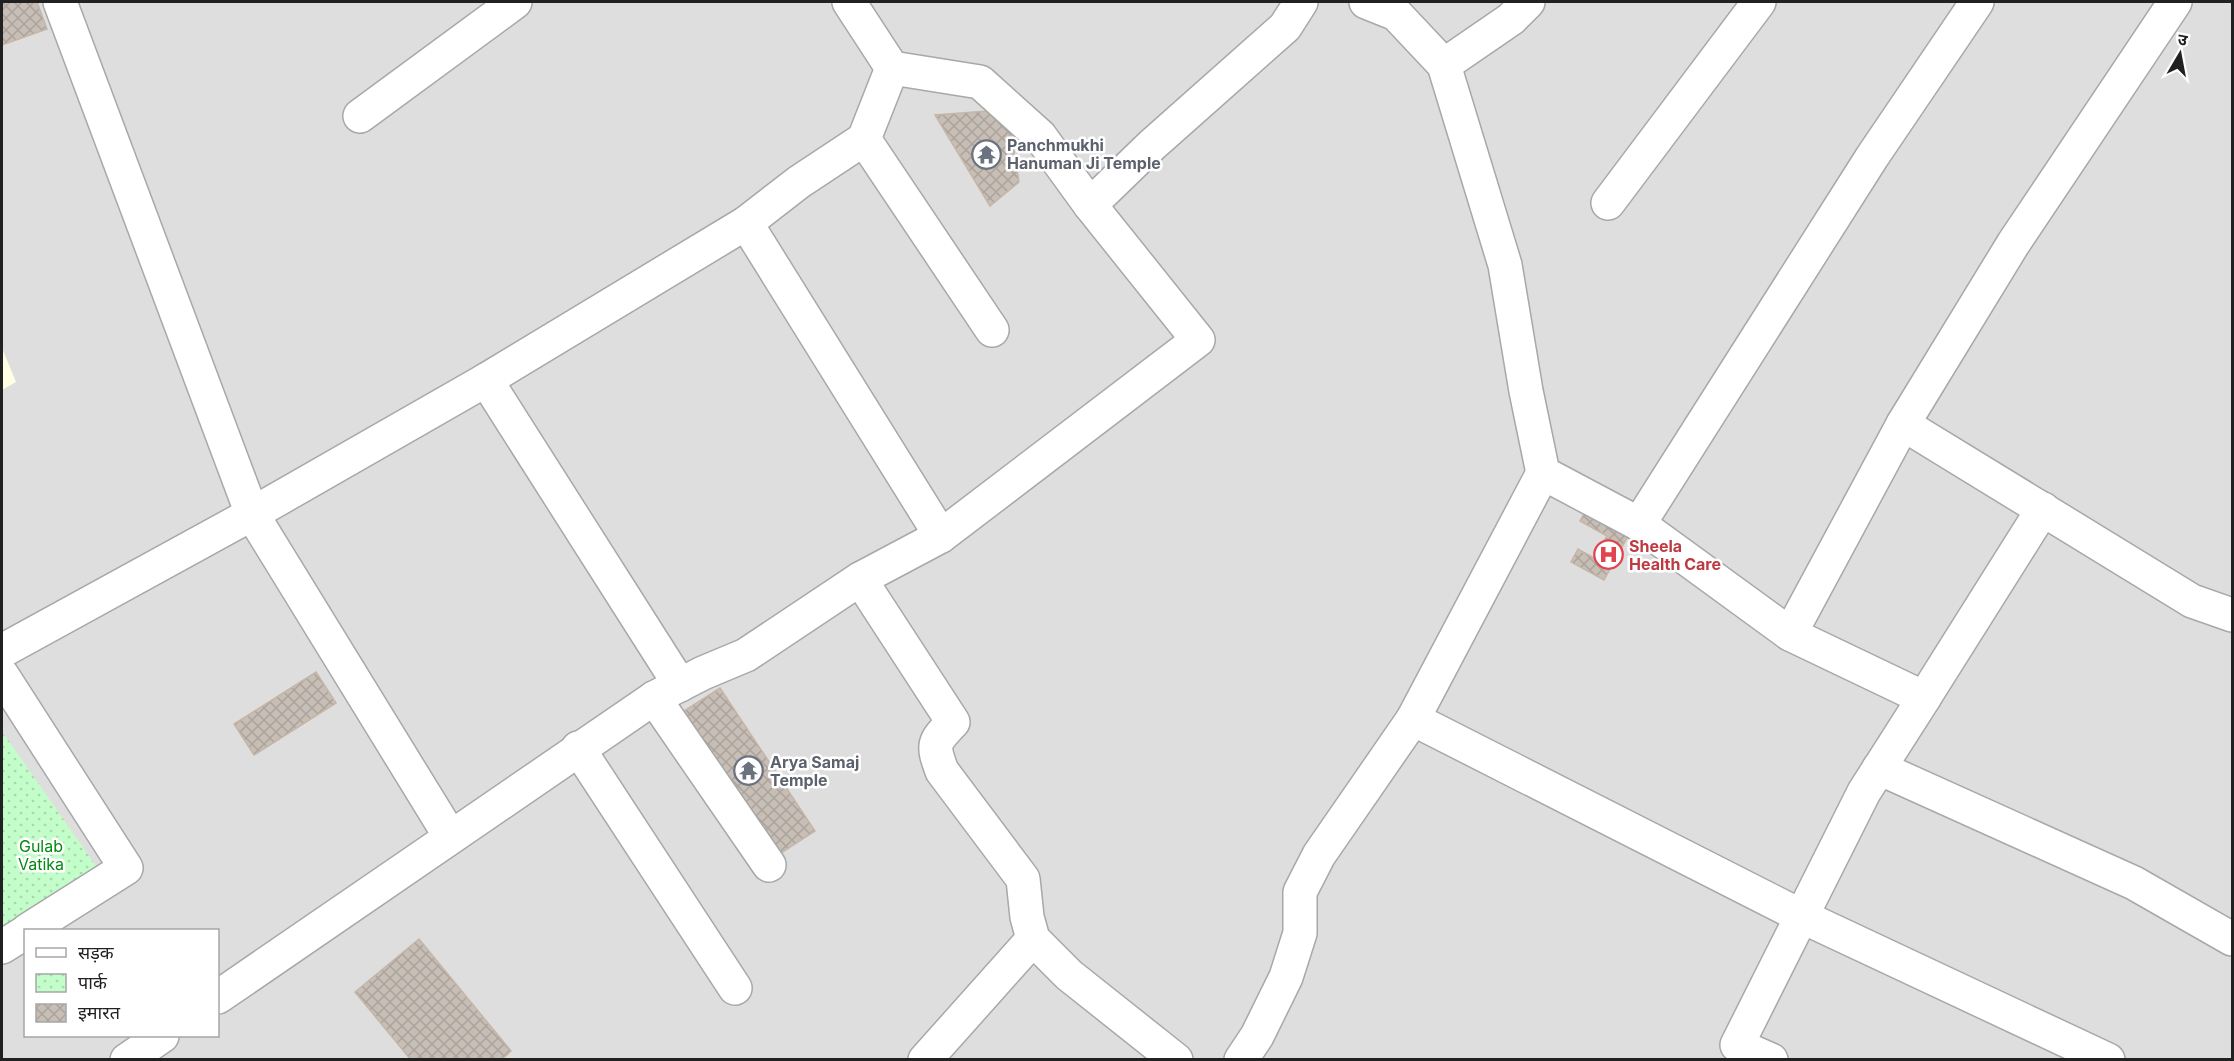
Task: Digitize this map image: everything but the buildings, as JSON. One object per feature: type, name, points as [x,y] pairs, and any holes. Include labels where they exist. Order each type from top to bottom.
[{"type":"street","points":[[60,2],[252,514],[450,836]]},
{"type":"street","points":[[360,116],[515,2]]},
{"type":"street","points":[[219,996],[578,748],[667,692],[746,655],[860,579],[941,536],[1198,340],[1090,205],[1040,136],[980,82],[892,68],[849,2]]},
{"type":"street","points":[[1090,205],[1152,145],[1285,27],[1301,2]]},
{"type":"street","points":[[1241,1059],[1257,1036],[1286,977],[1300,933],[1300,892],[1319,855],[1413,719],[1543,473],[1526,391],[1505,265],[1444,65],[1396,14],[1366,2]]},
{"type":"street","points":[[1444,65],[1511,19],[1528,2]]},
{"type":"street","points":[[1608,203],[1760,2]]},
{"type":"street","points":[[1639,524],[1872,157],[1977,2]]},
{"type":"street","points":[[1790,634],[1903,424],[2013,244],[2175,2]]},
{"type":"street","points":[[2,651],[252,514],[486,380],[746,223],[799,182],[864,140],[892,68]]},
{"type":"street","points":[[864,140],[992,330]]},
{"type":"street","points":[[746,223],[941,536]]},
{"type":"street","points":[[486,380],[769,865]]},
{"type":"street","points":[[1903,424],[2192,601],[2232,615]]},
{"type":"street","points":[[1543,473],[1639,524],[1790,634],[1924,698]]},
{"type":"street","points":[[1771,1059],[1733,1052],[1864,792],[2043,508]]},
{"type":"street","points":[[860,579],[953,722],[936,740],[935,751],[942,771],[1023,879],[1026,917],[1033,939],[1069,975],[1176,1059]]},
{"type":"street","points":[[2,675],[126,868],[30,929]]},
{"type":"street","points":[[1413,719],[1801,916],[2108,1059]]},
{"type":"street","points":[[578,748],[735,988]]},
{"type":"street","points":[[1879,768],[2134,883],[2232,939]]},
{"type":"street","points":[[2,947],[24,933]]},
{"type":"street","points":[[925,1059],[1033,939]]},
{"type":"street","points":[[127,1059],[159,1037]]},
{"type":"shaded area","points":[[2,2],[2232,2],[2232,1059],[2,1060]]},
{"type":"shaded area","points":[[2,348],[16,382],[2,390]]},
{"type":"green space","name":"Gulab Vatika","points":[[2,731],[96,866],[2,928]]},
{"type":"place","name":"Panchmukhi Hanuman Ji Temple","points":[[986,154]]},
{"type":"place","name":"Sheela Health Care","points":[[1608,555]]},
{"type":"place","name":"Arya Samaj Temple","points":[[749,771]]}]
